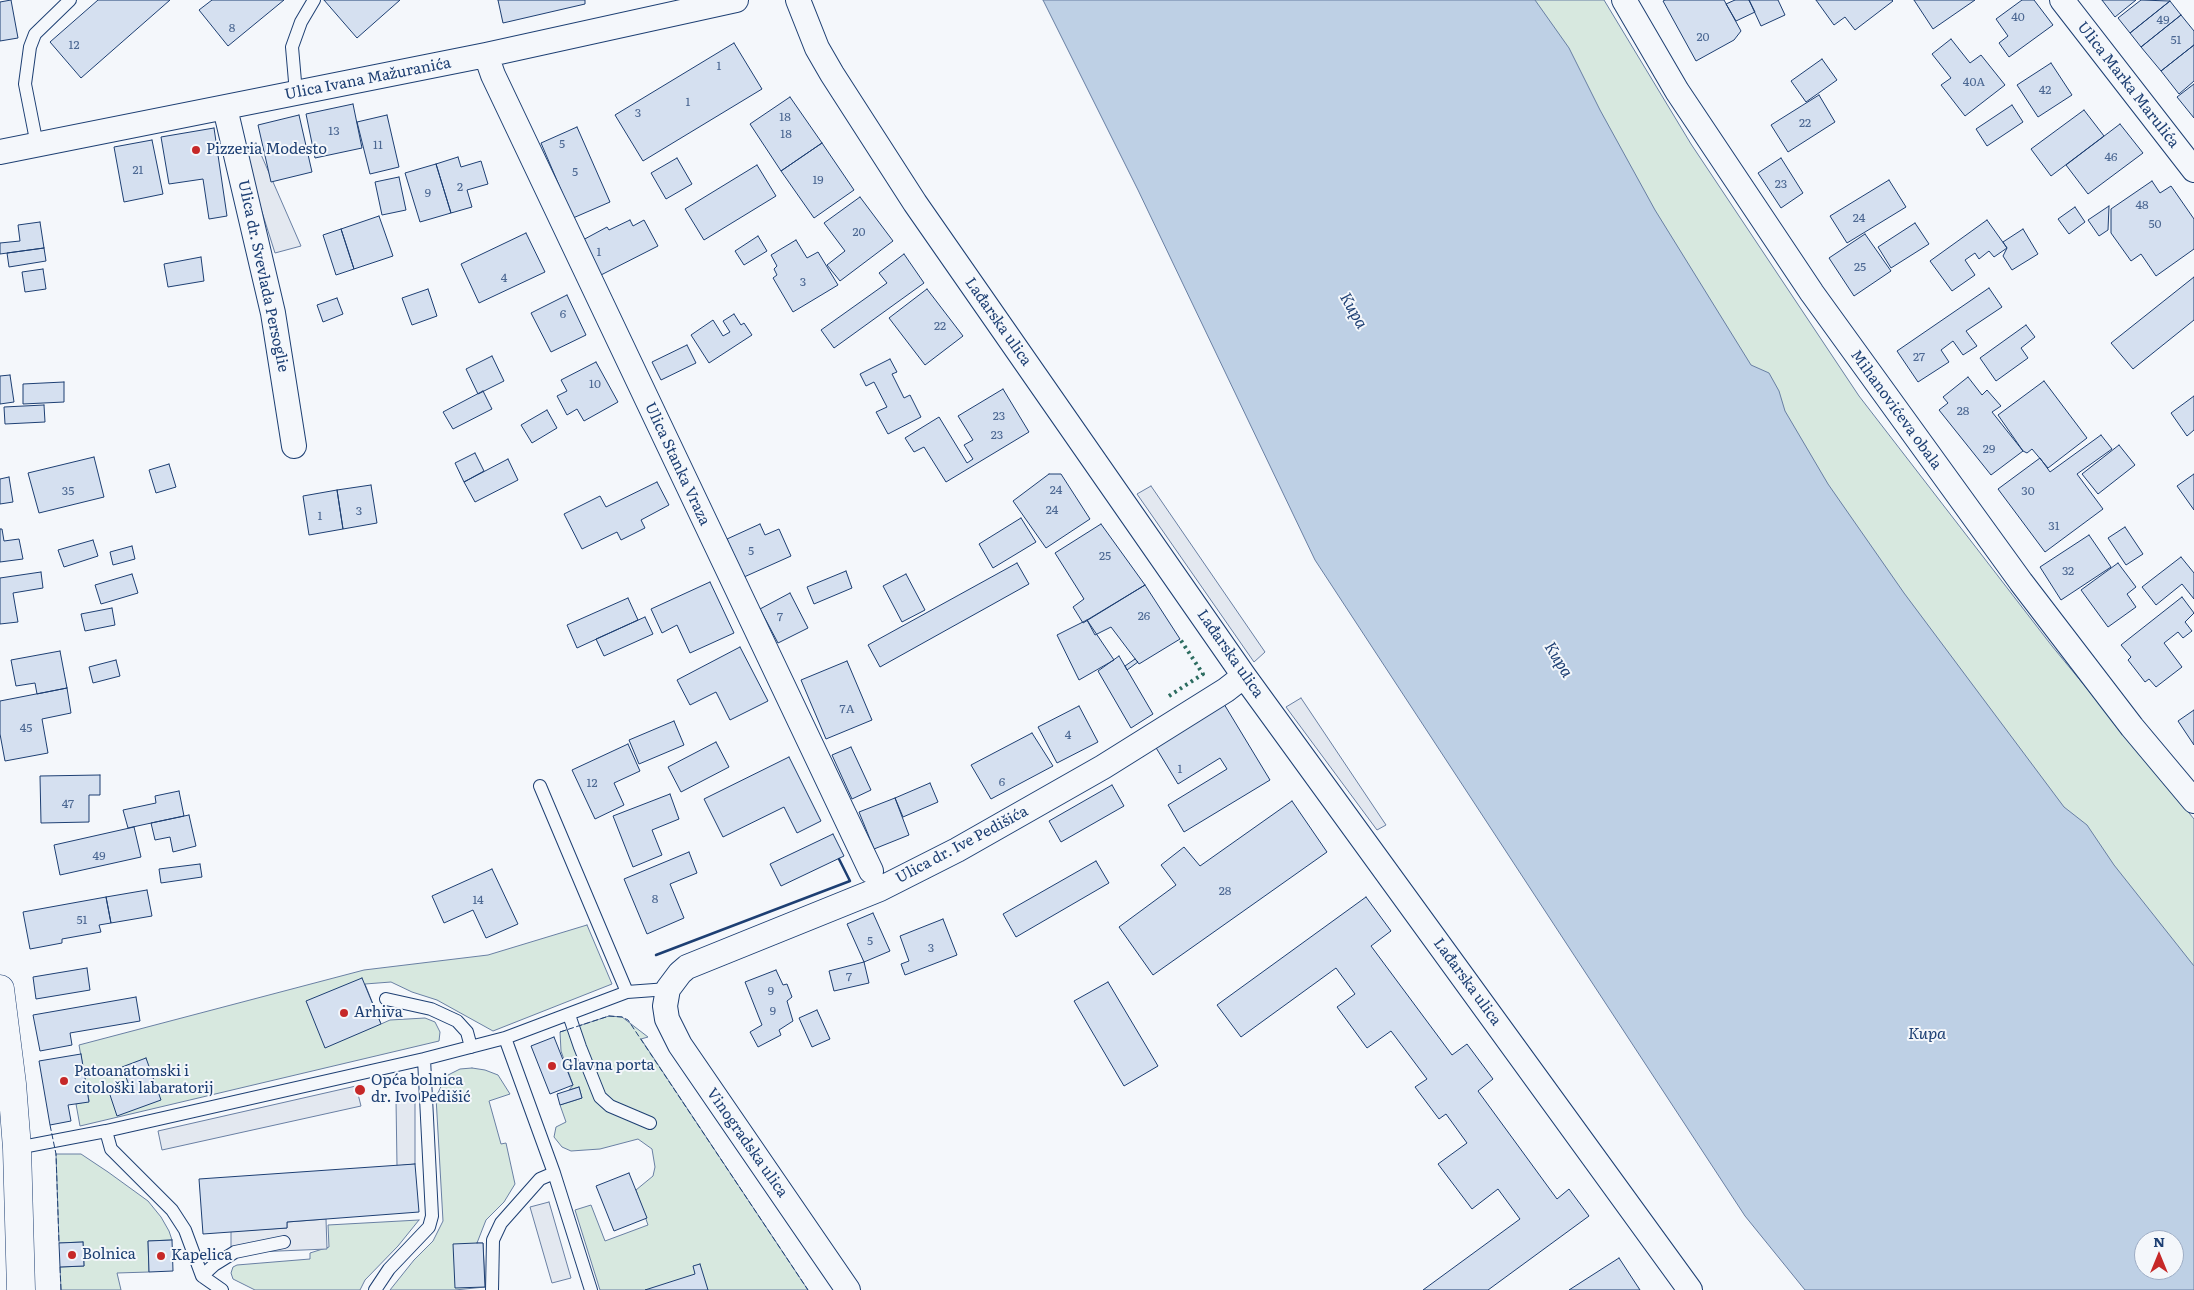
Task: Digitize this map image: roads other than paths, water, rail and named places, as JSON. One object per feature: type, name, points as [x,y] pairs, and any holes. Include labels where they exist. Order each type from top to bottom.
[{"type":"main road","points":[[0,989],[12,1084],[17,1148],[22,1290]]},
{"type":"street","name":"Ulica Ivana Mažuranića","points":[[0,152],[486,55],[736,0]]},
{"type":"street","name":"Lađarska ulica","points":[[798,0],[817,48],[915,203],[1244,676],[1690,1290]]},
{"type":"street","name":"Mihanovićeva obala","points":[[1624,0],[1684,101],[1812,293],[2021,582],[2132,727],[2194,801]]},
{"type":"street","name":"Ulica Marka Marulića","points":[[2062,0],[2194,170]]},
{"type":"street","name":"Ulica Stanka Vraza","points":[[486,55],[493,76],[870,871]]},
{"type":"street","name":"Ulica dr. Svevlada Persoglie","points":[[225,108],[273,313],[294,446]]},
{"type":"street","name":"Ulica dr. Ive Pedišića","points":[[668,989],[687,967],[880,888],[956,850],[1103,767],[1226,690],[1244,676]]},
{"type":"street","name":"Vinogradska ulica","points":[[668,989],[665,1006],[667,1019],[680,1045],[848,1290]]},
{"type":"lane","points":[[37,145],[25,84],[30,47],[35,34],[70,0]]},
{"type":"lane","points":[[296,93],[292,47],[301,22],[314,0]]},
{"type":"lane","points":[[540,786],[627,992]]},
{"type":"lane","points":[[17,1148],[106,1131],[424,1059],[505,1038],[627,992],[668,989]]},
{"type":"lane","points":[[386,999],[431,1010],[457,1021],[467,1032],[471,1047]]},
{"type":"lane","points":[[569,1015],[585,1062],[600,1097],[610,1106],[650,1123]]},
{"type":"lane","points":[[505,1038],[554,1173],[590,1290]]},
{"type":"lane","points":[[375,1290],[389,1269],[429,1227],[432,1216],[424,1059]]},
{"type":"lane","points":[[106,1131],[111,1149],[172,1210],[184,1230],[202,1276],[222,1290]]},
{"type":"lane","points":[[492,1290],[493,1240],[501,1223],[540,1179],[554,1173]]},
{"type":"lane","points":[[202,1276],[214,1264],[235,1252],[284,1242]]},
{"type":"water","name":"Kupa","points":[[1043,0],[1535,0],[1569,48],[1600,110],[1655,210],[1751,365],[1769,373],[1779,391],[1785,411],[1828,484],[1904,593],[2064,807],[2087,825],[2114,865],[2194,966],[2194,1290],[1805,1290],[1745,1216],[1315,560],[1138,190]]},
{"type":"place","name":"Pizzeria Modesto","points":[[196,150]]},
{"type":"place","name":"Arhiva","points":[[344,1013]]},
{"type":"place","name":"Glavna porta","points":[[552,1066]]},
{"type":"place","name":"Patoanatomski i citološki labaratorij","points":[[64,1081]]},
{"type":"place","name":"Opća bolnica dr. Ivo Pedišić","points":[[360,1090]]},
{"type":"place","name":"Bolnica","points":[[72,1255]]},
{"type":"place","name":"Kapelica","points":[[161,1256]]}]
